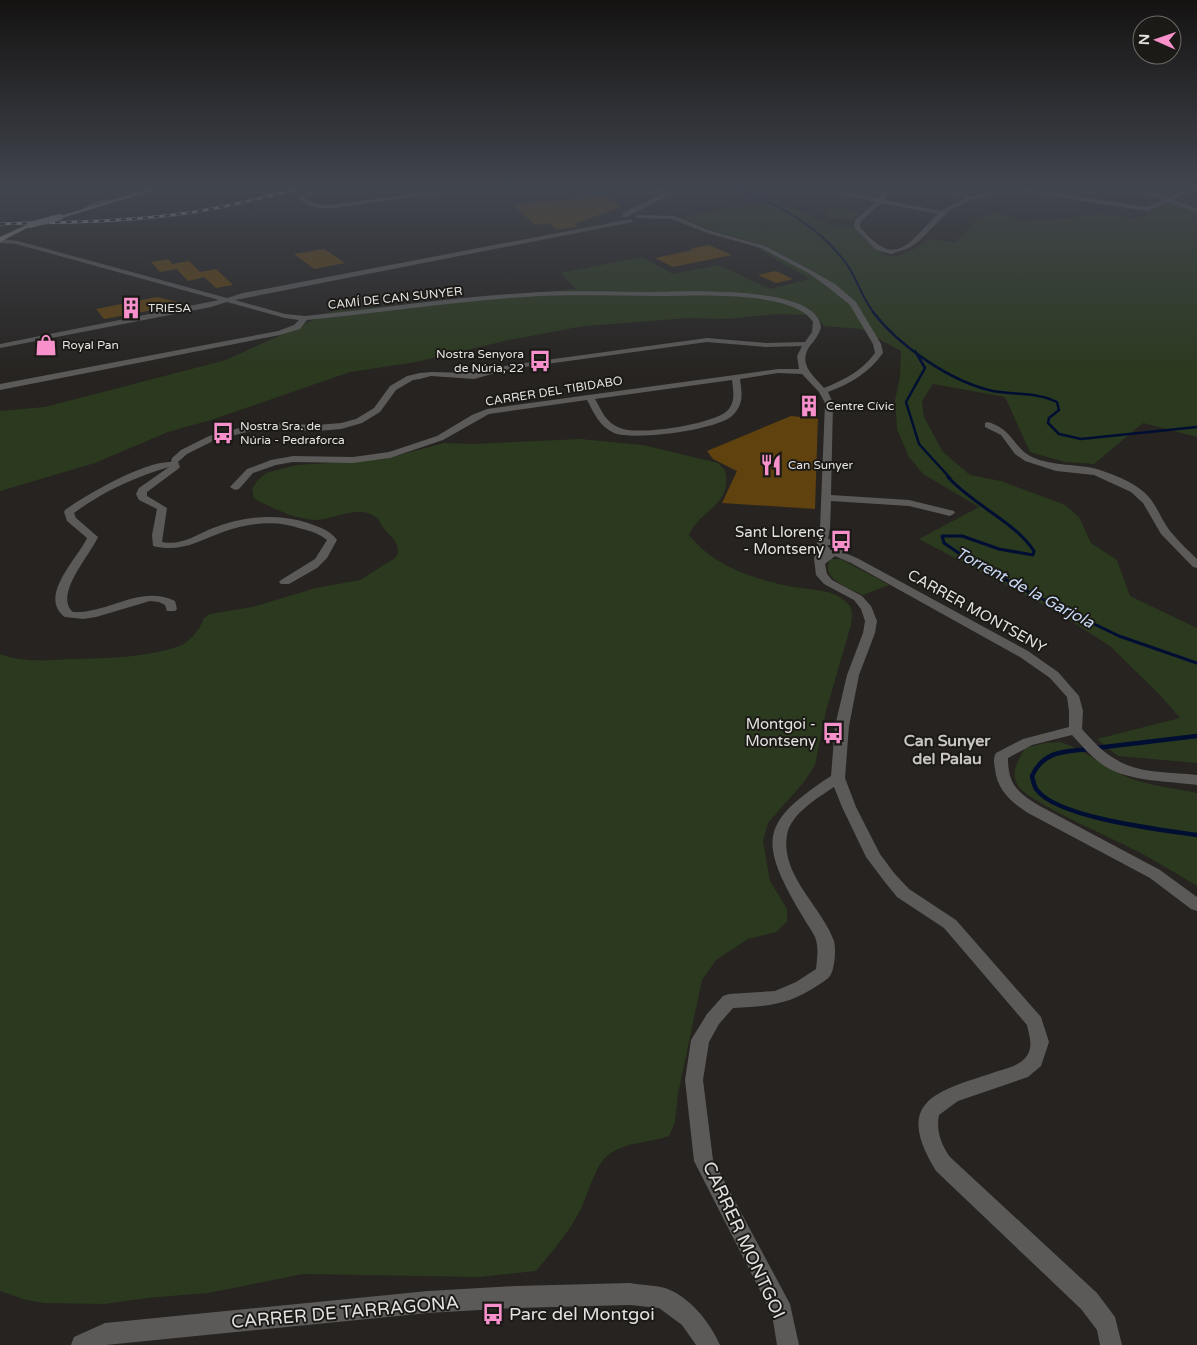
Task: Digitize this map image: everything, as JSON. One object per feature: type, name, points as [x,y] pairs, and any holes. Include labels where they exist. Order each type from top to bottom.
[{"type":"street","points":[[44,250],[285,316],[305,318]]},
{"type":"street","points":[[0,346],[211,305],[243,295],[484,250]]},
{"type":"street","points":[[768,250],[812,273],[848,299],[857,310],[877,344],[878,353],[868,366],[832,388],[823,391]]},
{"type":"street","points":[[881,250],[887,253],[901,250]]},
{"type":"street","name":"CAMÍ DE CAN SUNYER","points":[[305,318],[526,295],[601,293],[744,295],[784,302],[804,309],[813,316],[817,322],[816,332],[806,344]]},
{"type":"street","points":[[0,387],[280,333],[297,327],[305,318]]},
{"type":"street","points":[[171,609],[171,603],[166,599],[154,598],[138,600],[97,614],[81,616],[68,614],[63,609],[61,593],[67,576],[89,549],[93,537],[71,519],[69,512],[79,503],[122,482],[173,463],[184,452],[212,438],[248,429],[271,426],[318,428],[341,426],[359,421],[376,410],[393,388],[410,378],[431,374],[474,376],[510,367],[707,340],[766,345],[806,344],[802,356],[802,367],[804,372],[823,391],[828,403],[825,528],[819,559],[822,575],[828,582],[858,598],[867,608],[871,621],[869,633],[853,675],[844,717],[838,778],[849,807],[879,863],[904,893],[950,924],[1035,1022],[1040,1042],[1035,1060],[1022,1071],[952,1095],[930,1110],[927,1123],[930,1145],[943,1164],[1088,1301],[1107,1325],[1111,1345]]},
{"type":"street","name":"CARRER DEL TIBIDABO","points":[[235,487],[250,471],[274,462],[302,459],[353,460],[390,455],[440,438],[487,412],[778,371],[804,372]]},
{"type":"street","points":[[590,398],[606,424],[631,434],[652,434],[726,417],[735,410],[738,398],[736,377]]},
{"type":"street","points":[[988,425],[1004,433],[1018,452],[1028,459],[1056,468],[1096,472],[1118,480],[1135,490],[1147,501],[1165,532],[1197,565]]},
{"type":"street","points":[[173,463],[175,467],[143,490],[141,494],[142,498],[162,508],[162,520],[156,538],[157,544],[181,547],[238,523],[264,519],[289,521],[328,536],[332,540],[327,552],[315,566],[285,582]]},
{"type":"street","points":[[826,498],[909,503],[950,513]]},
{"type":"street","points":[[825,528],[837,548]]},
{"type":"street","points":[[821,546],[828,542],[837,548]]},
{"type":"street","points":[[821,562],[837,548]]},
{"type":"street","name":"CARRER MONTSENY","points":[[837,548],[855,561],[1024,654],[1054,675],[1073,696],[1076,711],[1075,730]]},
{"type":"street","points":[[1197,780],[1143,773],[1115,766],[1098,754],[1075,730],[1038,737],[1016,746],[1001,756],[1000,772],[1006,787],[1018,800],[1155,874],[1197,905]]},
{"type":"street","name":"CARRER MONTGOI","points":[[788,1345],[782,1312],[704,1161],[694,1080],[700,1040],[713,1019],[729,1001],[776,998],[802,987],[824,972],[826,942],[786,874],[779,850],[780,828],[788,815],[808,798],[838,778]]},
{"type":"street","name":"CARRER DE TARRAGONA","points":[[82,1345],[105,1334],[428,1302],[516,1297],[630,1294],[664,1298],[690,1317],[709,1345]]},
{"type":"green space","points":[[760,250],[876,250],[887,255],[895,256],[912,250],[1197,250],[1197,437],[1143,423],[1094,464],[1065,462],[1030,452],[1005,397],[933,384],[922,401],[924,417],[943,452],[970,475],[1001,481],[1065,505],[1079,517],[1091,543],[1117,560],[1130,596],[1197,628],[1197,763],[1118,756],[1097,739],[1180,718],[1161,696],[1110,646],[1055,611],[919,539],[979,507],[923,474],[909,457],[897,429],[895,400],[900,377],[901,351],[861,329],[824,326],[816,315],[776,314],[727,319],[689,318],[584,326],[509,340],[416,362],[350,372],[211,420],[168,432],[95,463],[0,491],[0,411],[45,407],[226,360],[333,311],[576,289],[560,273],[642,257],[673,274],[719,265],[770,289],[810,279]]},
{"type":"green space","points":[[580,439],[643,445],[718,463],[725,470],[725,491],[721,499],[701,518],[689,535],[710,555],[736,570],[780,584],[834,594],[850,606],[852,612],[851,625],[826,711],[815,765],[804,782],[768,823],[763,841],[770,881],[787,909],[787,922],[776,932],[748,939],[716,960],[702,980],[678,1094],[675,1122],[669,1136],[629,1145],[614,1151],[602,1161],[572,1225],[536,1271],[479,1277],[303,1274],[208,1293],[104,1304],[44,1303],[26,1300],[0,1291],[0,654],[18,659],[45,660],[155,653],[182,645],[198,630],[203,619],[210,614],[252,607],[316,588],[360,580],[395,558],[398,548],[395,541],[378,519],[370,514],[354,512],[313,520],[291,515],[258,501],[254,498],[252,490],[257,481],[266,473],[297,465],[385,459],[444,443],[473,444]]},
{"type":"green space","points":[[831,559],[841,559],[889,585],[863,595],[843,586],[832,577],[828,566]]},
{"type":"green space","points":[[1060,742],[1137,781],[1197,793],[1197,886],[1137,851],[1039,802],[1019,787],[1016,782],[1015,772],[1017,762],[1025,748],[1045,743]]},
{"type":"building","points":[[325,250],[345,263],[314,269],[294,254]]},
{"type":"building","points":[[693,250],[720,250],[732,255],[673,267],[655,258]]},
{"type":"building","points":[[168,259],[177,269],[160,272],[151,262]]},
{"type":"building","points":[[189,261],[200,272],[216,269],[233,285],[216,288],[204,277],[188,281],[172,264]]},
{"type":"building","points":[[776,271],[793,279],[776,283],[758,275]]},
{"type":"building","name":"TRIESA","points":[[157,297],[185,304],[104,319],[96,309]]},
{"type":"building","name":"Can Sunyer","points":[[800,400],[817,401],[815,509],[722,503],[737,471],[713,459],[707,451],[791,416],[801,417]]},
{"type":"waterway","points":[[835,250],[848,266],[874,313]]},
{"type":"waterway","points":[[873,312],[884,325],[917,354]]},
{"type":"waterway","points":[[917,354],[943,371],[977,386],[993,391],[1034,395],[1057,402],[1059,410],[1049,418],[1048,423],[1059,434],[1081,439],[1197,427]]},
{"type":"waterway","name":"Torrent de la Garjola","points":[[917,354],[925,368],[906,402],[919,444],[950,478]]},
{"type":"waterway","name":"Torrent de la Garjola","points":[[948,477],[969,496],[1016,531],[1034,551],[1033,555],[999,549],[962,536],[942,536],[944,543],[969,560],[1036,596],[1119,636],[1197,663]]},
{"type":"waterway","name":"Torrent de la Garjola","points":[[1096,748],[1197,736]]},
{"type":"waterway","name":"Torrent de la Garjola","points":[[1089,749],[1063,752],[1042,761],[1032,776],[1036,789],[1048,800],[1088,815],[1137,826],[1197,835]]},
{"type":"place","name":"TRIESA","points":[[131,308]]},
{"type":"place","name":"Royal Pan","points":[[46,345]]},
{"type":"place","name":"Nostra Senyora de Núria, 22","points":[[540,361]]},
{"type":"place","name":"Centre Cívic","points":[[809,406]]},
{"type":"place","name":"Nostra Sra. de Núria - Pedraforca","points":[[223,433]]},
{"type":"place","name":"Can Sunyer","points":[[771,465]]},
{"type":"place","name":"Sant Llorenç - Montseny","points":[[841,541]]},
{"type":"place","name":"Montgoi - Montseny","points":[[833,733]]},
{"type":"place","name":"Parc del Montgoi","points":[[493,1314]]},
{"type":"district","name":"Can Sunyer del Palau","points":[[947,749]]}]
